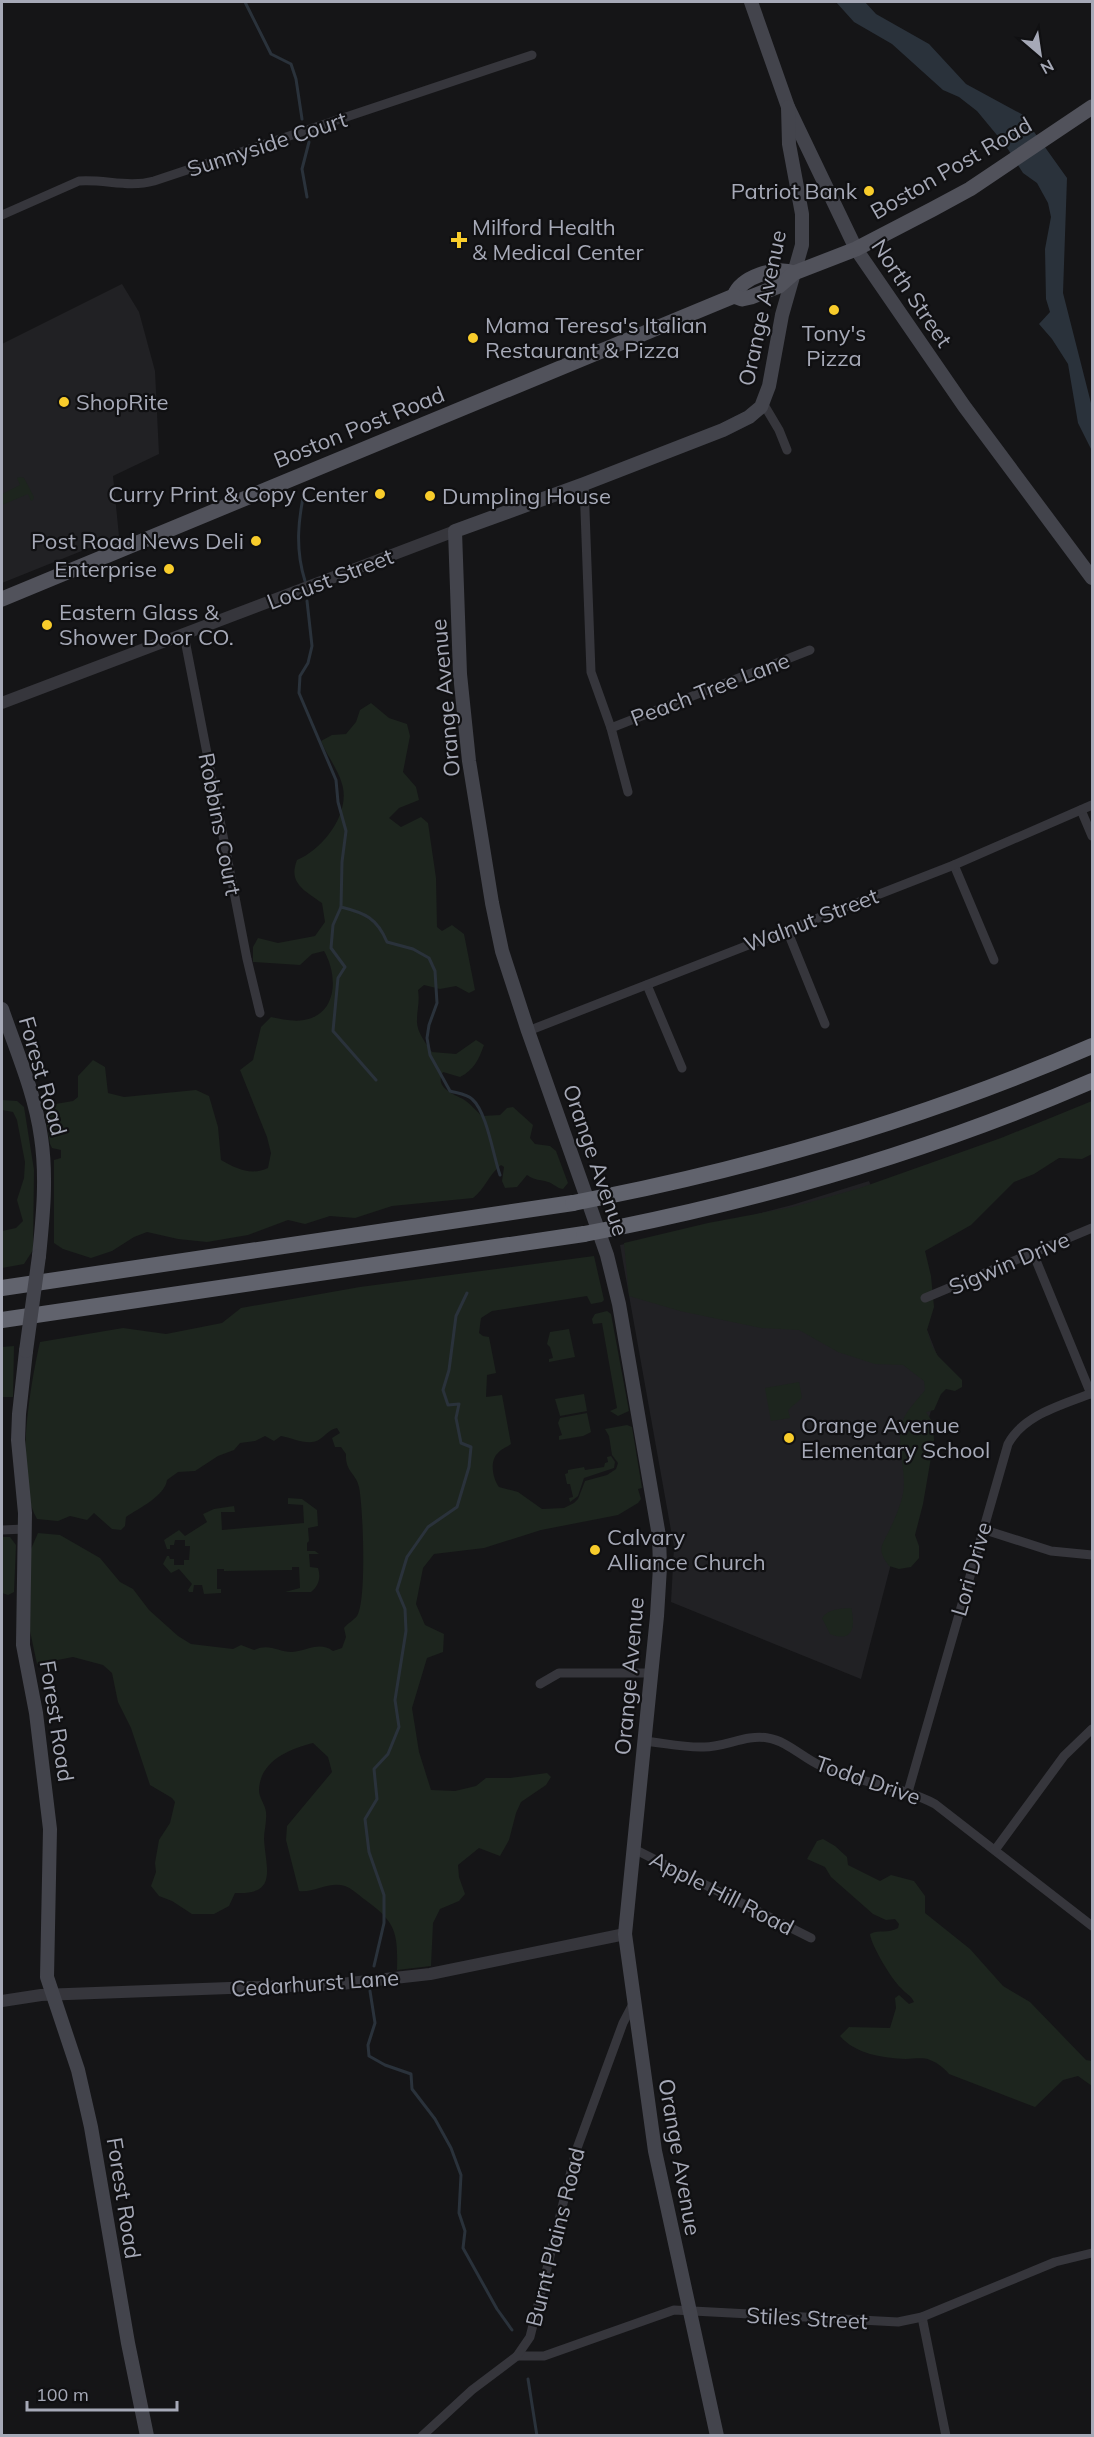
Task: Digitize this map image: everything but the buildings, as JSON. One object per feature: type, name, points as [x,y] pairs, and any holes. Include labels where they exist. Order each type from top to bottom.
[{"type":"highway","points":[[4,1287],[573,1203],[741,1167],[848,1137],[989,1089],[1092,1046]]},
{"type":"highway","points":[[2,1320],[615,1228],[742,1200],[848,1171],[977,1127],[1092,1081]]},
{"type":"main road","name":"North Street","points":[[751,2],[788,107],[856,249],[964,406],[1092,578]]},
{"type":"main road","name":"Orange Avenue","points":[[717,2436],[655,2151],[625,1934],[651,1673],[660,1567],[659,1536],[619,1304],[607,1255],[528,1031],[502,951],[492,903],[471,773],[460,674],[455,531],[584,484],[736,424],[754,414],[763,403],[769,386],[782,315],[802,245],[802,214],[789,144],[788,107]]},
{"type":"main road","name":"Boston Post Road","points":[[2,598],[734,296],[742,299],[751,297],[779,286],[794,273],[856,249],[949,201],[1092,107]]},
{"type":"main road","name":"Forest Road","points":[[2,1009],[28,1087],[41,1136],[44,1206],[26,1351],[18,1440],[25,1513],[23,1645],[36,1713],[50,1829],[47,1977],[78,2070],[91,2127],[128,2343],[147,2436]]},
{"type":"street","name":"Sunnyside Court","points":[[2,215],[80,181],[90,180],[123,185],[139,185],[154,181],[532,55]]},
{"type":"street","points":[[763,403],[779,430],[787,450]]},
{"type":"street","points":[[584,484],[591,672],[611,728],[628,792]]},
{"type":"street","name":"Locust Street","points":[[2,703],[455,531]]},
{"type":"street","name":"Robbins Court","points":[[183,635],[247,959],[260,1013]]},
{"type":"street","name":"Peach Tree Lane","points":[[611,728],[810,650]]},
{"type":"street","name":"Walnut Street","points":[[528,1031],[954,865],[1092,806]]},
{"type":"street","points":[[1082,810],[1092,836]]},
{"type":"street","points":[[954,865],[994,960]]},
{"type":"street","points":[[787,930],[825,1024]]},
{"type":"street","points":[[647,985],[682,1068]]},
{"type":"street","name":"Sigwin Drive","points":[[925,1298],[1092,1228]]},
{"type":"street","points":[[1033,1253],[1092,1394]]},
{"type":"street","name":"Lori Drive","points":[[908,1792],[1006,1449],[1015,1432],[1034,1417],[1092,1394]]},
{"type":"street","points":[[2,1530],[24,1529]]},
{"type":"street","points":[[982,1529],[1051,1551],[1092,1555]]},
{"type":"street","points":[[540,1684],[559,1673],[651,1673]]},
{"type":"street","points":[[995,1850],[1064,1756],[1092,1729]]},
{"type":"street","name":"Todd Drive","points":[[644,1741],[703,1748],[745,1738],[768,1738],[844,1776],[908,1792],[935,1804],[1092,1926]]},
{"type":"street","name":"Apple Hill Road","points":[[632,1848],[811,1938]]},
{"type":"street","name":"Cedarhurst Lane","points":[[2,2001],[52,1995],[341,1984],[430,1974],[625,1934]]},
{"type":"street","name":"Burnt Plains Road","points":[[422,2436],[472,2390],[517,2356],[532,2332],[576,2151],[623,2023],[635,2000]]},
{"type":"street","name":"Stiles Street","points":[[517,2356],[544,2356],[674,2310],[881,2323],[898,2322],[921,2317],[1055,2262],[1092,2253]]},
{"type":"street","points":[[921,2317],[946,2436]]},
{"type":"shaded area","points":[[836,2],[865,2],[876,14],[929,44],[966,84],[1027,117],[1032,129],[1067,178],[1063,293],[1092,407],[1092,451],[1078,423],[1068,364],[1039,324],[1050,312],[1046,299],[1045,249],[1051,217],[1048,203],[1037,183],[1023,173],[1006,146],[977,111],[959,97],[943,90],[892,44],[854,22]]},
{"type":"shaded area","points":[[122,284],[139,312],[155,371],[159,454],[113,476],[119,536],[2,583],[2,344]]},
{"type":"shaded area","points":[[17,478],[24,478],[34,497],[33,500],[31,501],[28,494],[2,505],[2,494],[20,485]]},
{"type":"shaded area","points":[[371,703],[389,718],[407,724],[410,736],[403,772],[416,787],[419,800],[399,808],[389,818],[401,827],[421,817],[428,823],[436,878],[437,927],[442,931],[452,925],[464,934],[475,990],[469,993],[456,986],[440,989],[424,985],[418,990],[417,1024],[420,1033],[432,1052],[456,1054],[476,1040],[484,1045],[475,1064],[465,1074],[460,1077],[443,1072],[441,1082],[443,1086],[466,1101],[482,1116],[500,1115],[507,1108],[513,1107],[533,1125],[530,1138],[535,1144],[550,1146],[556,1151],[568,1183],[563,1189],[527,1175],[517,1187],[505,1188],[502,1181],[504,1167],[501,1165],[473,1198],[392,1206],[355,1218],[330,1216],[305,1224],[288,1220],[248,1235],[207,1242],[178,1239],[147,1232],[134,1237],[112,1251],[91,1258],[63,1249],[54,1243],[54,1160],[61,1158],[61,1150],[52,1148],[50,1144],[44,1106],[73,1101],[78,1097],[78,1076],[93,1060],[105,1067],[108,1093],[124,1097],[196,1090],[209,1096],[218,1127],[221,1160],[238,1169],[256,1171],[268,1168],[271,1153],[267,1137],[240,1070],[253,1060],[261,1027],[271,1017],[296,1021],[315,1016],[329,1002],[333,982],[332,971],[324,951],[312,954],[300,965],[253,962],[253,947],[258,938],[278,943],[315,936],[325,922],[322,903],[299,885],[295,875],[297,860],[307,855],[325,839],[339,818],[342,807],[344,795],[342,784],[321,741],[332,735],[346,734],[356,722],[360,710]]},
{"type":"shaded area","points":[[2,1100],[17,1101],[24,1107],[34,1170],[33,1250],[24,1264],[2,1268],[2,1231],[16,1228],[23,1221],[17,1200],[24,1178],[25,1162],[17,1120],[13,1112],[2,1110]]},
{"type":"shaded area","points":[[1092,1101],[1092,1154],[1082,1159],[1059,1158],[1034,1174],[1014,1182],[971,1225],[925,1251],[931,1276],[934,1307],[927,1330],[938,1356],[962,1380],[962,1387],[955,1391],[946,1389],[941,1394],[934,1410],[926,1412],[933,1423],[934,1440],[915,1535],[919,1546],[919,1558],[911,1567],[899,1569],[889,1566],[881,1550],[899,1507],[904,1488],[901,1430],[907,1412],[925,1390],[924,1381],[903,1365],[875,1364],[838,1352],[799,1330],[761,1328],[680,1311],[629,1296],[624,1243],[708,1223],[793,1207],[860,1188],[1001,1138]]},
{"type":"shaded area","name":"Orange Avenue Elementary School","points":[[869,1181],[942,1368],[861,1679],[671,1602],[674,1547],[620,1245],[792,1205]]},
{"type":"shaded area","points":[[594,1256],[604,1300],[602,1302],[591,1304],[587,1296],[492,1311],[481,1318],[479,1333],[489,1337],[496,1373],[487,1375],[486,1397],[502,1395],[511,1444],[495,1456],[494,1475],[499,1487],[518,1492],[542,1509],[564,1508],[578,1499],[585,1481],[607,1475],[616,1469],[618,1463],[612,1455],[609,1436],[605,1429],[627,1425],[632,1427],[642,1488],[638,1489],[641,1499],[618,1515],[541,1530],[484,1548],[434,1554],[423,1568],[416,1604],[425,1625],[444,1634],[443,1652],[427,1658],[412,1708],[419,1752],[431,1790],[455,1791],[476,1786],[486,1778],[510,1778],[547,1773],[551,1777],[546,1785],[521,1802],[509,1840],[500,1856],[479,1848],[458,1865],[459,1877],[465,1894],[459,1901],[440,1909],[433,1923],[431,1966],[397,1970],[397,1946],[389,1922],[375,1907],[350,1888],[333,1885],[299,1891],[286,1840],[287,1826],[332,1772],[328,1757],[313,1743],[277,1758],[264,1771],[259,1793],[266,1815],[264,1839],[267,1870],[264,1885],[249,1893],[235,1893],[229,1906],[214,1914],[192,1914],[172,1901],[159,1896],[151,1886],[156,1872],[155,1863],[159,1840],[170,1823],[175,1802],[150,1785],[131,1728],[118,1702],[112,1673],[103,1665],[73,1657],[37,1664],[30,1631],[31,1549],[38,1533],[60,1535],[100,1558],[120,1582],[133,1589],[149,1610],[178,1636],[191,1644],[233,1649],[241,1645],[254,1650],[269,1648],[287,1652],[323,1647],[333,1651],[342,1648],[346,1637],[344,1628],[357,1616],[360,1607],[363,1553],[359,1487],[347,1465],[346,1454],[341,1447],[335,1447],[332,1438],[340,1433],[337,1428],[311,1442],[281,1436],[274,1441],[265,1436],[255,1441],[240,1443],[234,1450],[218,1456],[195,1471],[178,1472],[167,1480],[157,1496],[126,1517],[125,1526],[121,1530],[112,1529],[94,1513],[87,1520],[70,1516],[58,1521],[37,1519],[30,1502],[25,1457],[32,1383],[40,1342],[123,1328],[166,1334],[222,1323],[241,1308],[360,1287]]},
{"type":"shaded area","points":[[607,1311],[611,1314],[629,1411],[618,1416],[610,1411],[617,1408],[602,1323],[593,1324],[592,1319],[595,1314]]},
{"type":"shaded area","points":[[569,1329],[575,1357],[549,1362],[549,1359],[553,1358],[547,1344],[550,1332]]},
{"type":"shaded area","points":[[14,1346],[13,1397],[2,1397],[2,1347]]},
{"type":"shaded area","points":[[799,1382],[802,1398],[788,1410],[790,1418],[771,1421],[765,1388]]},
{"type":"shaded area","points":[[584,1394],[587,1411],[560,1416],[555,1399]]},
{"type":"shaded area","points":[[587,1413],[591,1432],[583,1436],[559,1440],[559,1436],[562,1435],[558,1423],[560,1418]]},
{"type":"shaded area","points":[[611,1456],[615,1462],[614,1468],[584,1478],[578,1496],[570,1502],[569,1498],[573,1497],[565,1474],[568,1470],[604,1467],[608,1462],[607,1457]]},
{"type":"shaded area","points":[[288,1498],[302,1499],[317,1510],[318,1526],[308,1528],[307,1551],[315,1551],[319,1554],[309,1554],[310,1567],[318,1568],[319,1575],[318,1584],[311,1592],[285,1592],[300,1588],[299,1567],[292,1567],[292,1570],[224,1571],[224,1569],[217,1569],[217,1589],[221,1589],[221,1593],[204,1594],[202,1585],[194,1585],[193,1592],[189,1592],[192,1584],[179,1569],[171,1573],[163,1564],[167,1556],[174,1559],[174,1565],[184,1565],[184,1560],[189,1560],[190,1546],[185,1546],[185,1540],[175,1540],[174,1545],[170,1545],[170,1549],[167,1549],[164,1540],[179,1530],[185,1536],[207,1522],[203,1514],[214,1509],[234,1506],[235,1512],[221,1512],[222,1530],[304,1523],[303,1505],[288,1504]]},
{"type":"shaded area","points":[[2,1537],[10,1537],[16,1545],[14,1592],[8,1595],[2,1593]]},
{"type":"shaded area","points":[[851,1608],[853,1627],[851,1632],[844,1636],[830,1634],[822,1618],[832,1611]]},
{"type":"shaded area","points":[[823,1839],[847,1857],[848,1865],[880,1881],[891,1875],[914,1881],[925,1896],[925,1913],[970,1949],[1003,1986],[1030,2002],[1086,2060],[1092,2061],[1092,2086],[1078,2076],[1063,2080],[1035,2107],[949,2074],[930,2060],[879,2056],[861,2051],[846,2042],[840,2036],[849,2027],[890,2028],[896,2008],[895,1998],[899,1995],[909,2004],[914,2002],[897,1984],[874,1946],[870,1934],[894,1930],[899,1924],[895,1919],[886,1920],[873,1914],[831,1877],[825,1867],[807,1859],[817,1841]]},
{"type":"waterway","points":[[245,2],[271,54],[291,64],[296,79],[302,119]]},
{"type":"waterway","points":[[307,197],[302,169],[309,142]]},
{"type":"waterway","points":[[305,488],[299,534],[300,557],[305,581]]},
{"type":"waterway","points":[[307,601],[312,646],[308,663],[300,676],[299,693],[336,780],[338,802],[346,831],[342,862],[341,907],[369,918],[379,927],[387,942],[413,949],[429,958],[435,971],[437,1003],[427,1038],[430,1055],[450,1091],[467,1096],[477,1105],[486,1123],[500,1175]]},
{"type":"waterway","points":[[341,907],[333,925],[331,948],[345,967],[338,978],[333,1031],[376,1080]]},
{"type":"waterway","points":[[374,1966],[384,1923],[384,1895],[369,1852],[365,1819],[377,1799],[374,1769],[388,1754],[399,1727],[395,1700],[406,1631],[405,1609],[397,1590],[407,1557],[428,1527],[457,1507],[469,1467],[471,1447],[461,1443],[456,1418],[459,1404],[448,1405],[443,1390],[449,1370],[456,1316],[467,1293]]},
{"type":"waterway","points":[[370,1991],[375,2023],[368,2045],[369,2056],[385,2065],[411,2074],[412,2089],[435,2119],[451,2148],[461,2175],[459,2213],[465,2231],[463,2248],[497,2309],[512,2330]]},
{"type":"waterway","points":[[528,2379],[537,2436]]},
{"type":"place","name":"Patriot Bank","points":[[869,191]]},
{"type":"place","name":"Milford Health & Medical Center","points":[[459,240]]},
{"type":"place","name":"Tony's Pizza","points":[[834,310]]},
{"type":"place","name":"Mama Teresa's Italian Restaurant & Pizza","points":[[473,338]]},
{"type":"place","name":"ShopRite","points":[[64,402]]},
{"type":"place","name":"Curry Print & Copy Center","points":[[380,494]]},
{"type":"place","name":"Dumpling House","points":[[430,496]]},
{"type":"place","name":"Post Road News Deli","points":[[256,541]]},
{"type":"place","name":"Enterprise","points":[[169,569]]},
{"type":"place","name":"Eastern Glass & Shower Door CO.","points":[[47,625]]},
{"type":"place","name":"Orange Avenue Elementary School","points":[[789,1438]]},
{"type":"place","name":"Calvary Alliance Church","points":[[595,1550]]}]
